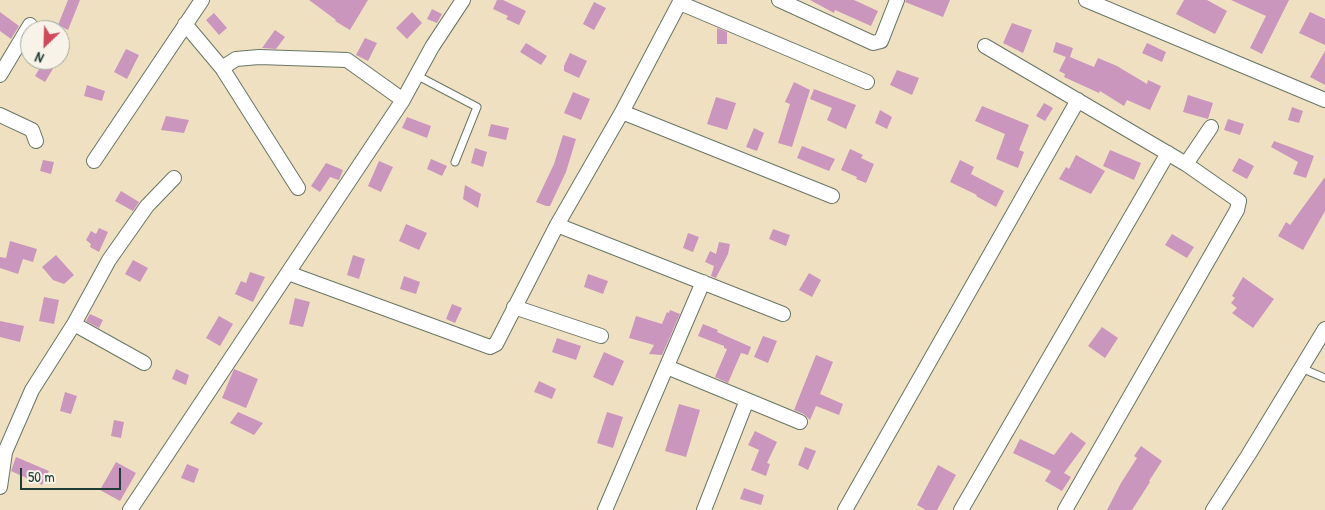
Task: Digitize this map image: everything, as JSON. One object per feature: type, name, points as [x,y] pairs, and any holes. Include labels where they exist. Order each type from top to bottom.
[{"type":"street","points":[[94,161],[202,0]]},
{"type":"street","points":[[130,510],[403,100],[418,76],[432,47],[464,0]]},
{"type":"street","points":[[779,0],[873,43],[881,41],[897,0]]},
{"type":"street","points":[[1086,0],[1325,100]]},
{"type":"street","points":[[288,273],[490,347],[496,344],[557,225],[622,112],[681,1],[867,82]]},
{"type":"street","points":[[185,24],[222,68],[298,188]]},
{"type":"street","points":[[0,75],[20,42]]},
{"type":"street","points":[[985,46],[1168,153],[1239,201],[1237,210],[1065,510]]},
{"type":"street","points":[[222,68],[236,60],[259,57],[347,60],[403,100]]},
{"type":"street","points":[[845,510],[1078,100]]},
{"type":"street","points":[[622,112],[832,196]]},
{"type":"street","points":[[0,114],[32,130],[36,141]]},
{"type":"street","points":[[1186,164],[1211,127]]},
{"type":"street","points":[[961,510],[1168,153]]},
{"type":"street","points":[[0,487],[4,452],[32,390],[74,324],[109,260],[147,206],[174,178]]},
{"type":"street","points":[[557,225],[783,314]]},
{"type":"street","points":[[606,510],[703,282]]},
{"type":"street","points":[[514,307],[601,336]]},
{"type":"street","points":[[74,324],[144,363]]},
{"type":"street","points":[[1213,510],[1325,330]]},
{"type":"street","points":[[667,367],[800,422]]},
{"type":"street","points":[[704,510],[746,400]]},
{"type":"lane","points":[[418,76],[477,108],[455,162]]},
{"type":"lane","points":[[1301,368],[1325,378]]},
{"type":"building","points":[[68,0],[80,0],[70,25],[70,20],[60,20]]},
{"type":"building","points":[[309,0],[368,0],[350,30],[335,21]]},
{"type":"building","points":[[497,0],[503,0],[526,11],[519,25],[506,19],[508,16],[493,9]]},
{"type":"building","points":[[810,0],[854,0],[878,11],[871,26],[835,10],[834,13]]},
{"type":"building","points":[[906,0],[950,0],[943,17],[905,2]]},
{"type":"building","points":[[1184,0],[1207,0],[1227,11],[1215,34],[1176,14]]},
{"type":"building","points":[[1231,0],[1289,0],[1262,54],[1250,48],[1266,16]]},
{"type":"building","points":[[594,2],[606,8],[594,30],[583,24]]},
{"type":"building","points":[[432,9],[442,14],[437,23],[427,19]]},
{"type":"building","points":[[0,12],[19,26],[11,39],[0,31]]},
{"type":"building","points":[[412,12],[422,23],[407,39],[396,28]]},
{"type":"building","points":[[1310,12],[1325,19],[1325,45],[1299,33]]},
{"type":"building","points":[[214,13],[227,28],[219,35],[206,20]]},
{"type":"building","points":[[1012,23],[1032,30],[1023,53],[1003,43]]},
{"type":"building","points":[[717,28],[727,32],[727,44],[717,44]]},
{"type":"building","points":[[275,30],[285,37],[276,49],[262,48]]},
{"type":"building","points":[[365,38],[377,43],[368,61],[356,55]]},
{"type":"building","points":[[1056,42],[1073,48],[1070,57],[1094,67],[1098,58],[1117,66],[1147,84],[1148,80],[1161,86],[1150,110],[1127,100],[1124,106],[1100,91],[1099,93],[1064,77],[1065,74],[1059,71],[1066,57],[1053,52]]},
{"type":"building","points":[[526,43],[547,56],[541,65],[520,52]]},
{"type":"building","points":[[1147,43],[1166,52],[1162,62],[1142,53]]},
{"type":"building","points":[[126,49],[139,55],[127,79],[114,72]]},
{"type":"building","points":[[1325,51],[1325,85],[1310,77]]},
{"type":"building","points":[[570,53],[587,61],[579,78],[564,71],[564,66]]},
{"type":"building","points":[[39,70],[52,70],[45,82],[35,76]]},
{"type":"building","points":[[897,70],[919,78],[912,95],[890,85]]},
{"type":"building","points":[[794,82],[810,90],[792,147],[778,143],[790,104],[785,102]]},
{"type":"building","points":[[87,85],[105,91],[102,101],[84,96]]},
{"type":"building","points":[[814,89],[856,105],[846,129],[827,120],[832,108],[810,99]]},
{"type":"building","points":[[573,92],[590,99],[581,120],[564,113]]},
{"type":"building","points":[[1188,95],[1213,103],[1208,119],[1183,112]]},
{"type":"building","points":[[716,97],[736,103],[727,130],[707,124]]},
{"type":"building","points":[[1044,103],[1053,108],[1045,121],[1036,116]]},
{"type":"building","points":[[982,106],[1029,125],[1019,150],[1024,152],[1018,168],[996,159],[1005,134],[975,121]]},
{"type":"building","points":[[1292,107],[1303,111],[1299,123],[1288,120]]},
{"type":"building","points":[[880,110],[892,117],[887,129],[875,123]]},
{"type":"building","points":[[166,116],[189,120],[184,133],[161,130]]},
{"type":"building","points":[[407,117],[431,126],[427,138],[402,128]]},
{"type":"building","points":[[1228,119],[1244,124],[1240,135],[1224,130]]},
{"type":"building","points":[[491,124],[509,128],[506,140],[488,136]]},
{"type":"building","points":[[754,128],[764,133],[757,151],[746,147]]},
{"type":"building","points":[[563,135],[576,139],[566,172],[550,206],[546,206],[536,202],[554,164]]},
{"type":"building","points":[[1274,141],[1314,156],[1306,178],[1293,174],[1298,162],[1271,147]]},
{"type":"building","points":[[802,146],[835,159],[829,171],[797,158]]},
{"type":"building","points":[[475,148],[487,152],[483,167],[471,163]]},
{"type":"building","points":[[850,149],[863,155],[861,158],[874,164],[866,183],[841,170]]},
{"type":"building","points":[[1110,150],[1141,163],[1134,180],[1103,166]]},
{"type":"building","points":[[1076,155],[1105,171],[1091,194],[1059,179],[1066,167],[1069,169]]},
{"type":"building","points":[[1239,158],[1254,166],[1247,179],[1232,171]]},
{"type":"building","points":[[431,159],[447,166],[442,176],[427,169]]},
{"type":"building","points":[[43,160],[54,162],[51,174],[40,171]]},
{"type":"building","points":[[960,160],[974,167],[971,174],[1004,191],[996,207],[950,182]]},
{"type":"building","points":[[379,161],[393,167],[381,192],[368,186]]},
{"type":"building","points":[[326,163],[343,170],[339,180],[330,177],[320,192],[311,186]]},
{"type":"building","points":[[1325,177],[1325,211],[1303,250],[1278,236],[1286,222],[1290,225]]},
{"type":"building","points":[[465,185],[481,194],[478,208],[463,199]]},
{"type":"building","points":[[121,191],[139,202],[133,211],[115,201]]},
{"type":"building","points":[[406,224],[427,233],[419,250],[399,241]]},
{"type":"building","points":[[99,228],[108,232],[99,252],[90,247],[91,244],[86,240],[91,231],[96,234]]},
{"type":"building","points":[[773,229],[790,235],[786,246],[769,239]]},
{"type":"building","points":[[688,233],[699,237],[693,252],[683,248]]},
{"type":"building","points":[[1172,234],[1194,247],[1187,258],[1165,245]]},
{"type":"building","points":[[10,241],[37,249],[33,262],[23,259],[18,274],[0,268],[0,257],[6,258]]},
{"type":"building","points":[[719,242],[730,244],[728,254],[716,278],[711,276],[714,266],[705,262],[710,251],[716,254]]},
{"type":"building","points":[[56,255],[74,275],[64,284],[53,280],[42,267]]},
{"type":"building","points":[[353,255],[365,259],[359,279],[347,275]]},
{"type":"building","points":[[133,260],[148,268],[140,282],[125,274]]},
{"type":"building","points":[[250,272],[265,277],[253,302],[235,294],[241,281],[246,283]]},
{"type":"building","points":[[809,273],[821,280],[812,297],[799,290]]},
{"type":"building","points":[[588,274],[608,281],[603,294],[584,287]]},
{"type":"building","points":[[404,276],[420,282],[416,294],[400,289]]},
{"type":"building","points":[[1243,277],[1274,299],[1253,328],[1232,313],[1237,308],[1231,303],[1235,298],[1232,296]]},
{"type":"building","points":[[44,297],[59,300],[54,324],[39,321]]},
{"type":"building","points":[[295,298],[310,302],[303,327],[289,324]]},
{"type":"building","points":[[452,304],[462,308],[455,323],[446,319]]},
{"type":"building","points":[[670,310],[680,314],[662,355],[649,354],[654,345],[629,338],[636,316],[662,324],[667,312],[669,313]]},
{"type":"building","points":[[90,314],[103,320],[99,328],[86,321]]},
{"type":"building","points":[[219,316],[233,324],[220,346],[206,338]]},
{"type":"building","points":[[0,321],[24,326],[20,342],[0,337]]},
{"type":"building","points":[[703,324],[751,347],[748,355],[741,353],[728,383],[715,377],[727,349],[724,346],[698,336]]},
{"type":"building","points":[[1102,327],[1118,338],[1105,358],[1088,346]]},
{"type":"building","points":[[763,336],[777,341],[768,363],[754,357]]},
{"type":"building","points":[[557,338],[581,346],[576,360],[552,352]]},
{"type":"building","points":[[604,352],[624,361],[613,386],[593,377]]},
{"type":"building","points":[[816,355],[833,362],[820,394],[843,404],[839,415],[816,406],[810,420],[804,414],[794,410]]},
{"type":"building","points":[[176,369],[189,375],[186,385],[172,379]]},
{"type":"building","points":[[234,369],[258,379],[246,408],[222,398]]},
{"type":"building","points":[[539,381],[556,389],[552,399],[534,392]]},
{"type":"building","points":[[65,392],[77,396],[71,414],[60,411]]},
{"type":"building","points":[[679,404],[700,410],[686,457],[665,451]]},
{"type":"building","points":[[238,412],[263,423],[254,435],[230,423]]},
{"type":"building","points":[[607,412],[623,417],[613,448],[597,443]]},
{"type":"building","points":[[114,420],[124,422],[121,438],[111,436]]},
{"type":"building","points":[[755,431],[777,442],[767,463],[770,464],[766,476],[751,470],[759,450],[748,445]]},
{"type":"building","points":[[1071,432],[1086,443],[1064,473],[1071,477],[1062,491],[1045,481],[1051,471],[1013,453],[1020,439],[1054,455]]},
{"type":"building","points":[[1141,446],[1162,461],[1132,510],[1107,510],[1137,458],[1134,456]]},
{"type":"building","points":[[805,447],[816,451],[808,470],[798,465]]},
{"type":"building","points":[[16,457],[49,471],[42,485],[11,471]]},
{"type":"building","points":[[116,462],[136,473],[120,501],[100,490]]},
{"type":"building","points":[[187,464],[199,469],[194,483],[181,478]]},
{"type":"building","points":[[938,465],[956,475],[937,510],[926,510],[917,505]]},
{"type":"building","points":[[744,488],[764,495],[761,505],[740,499]]}]
